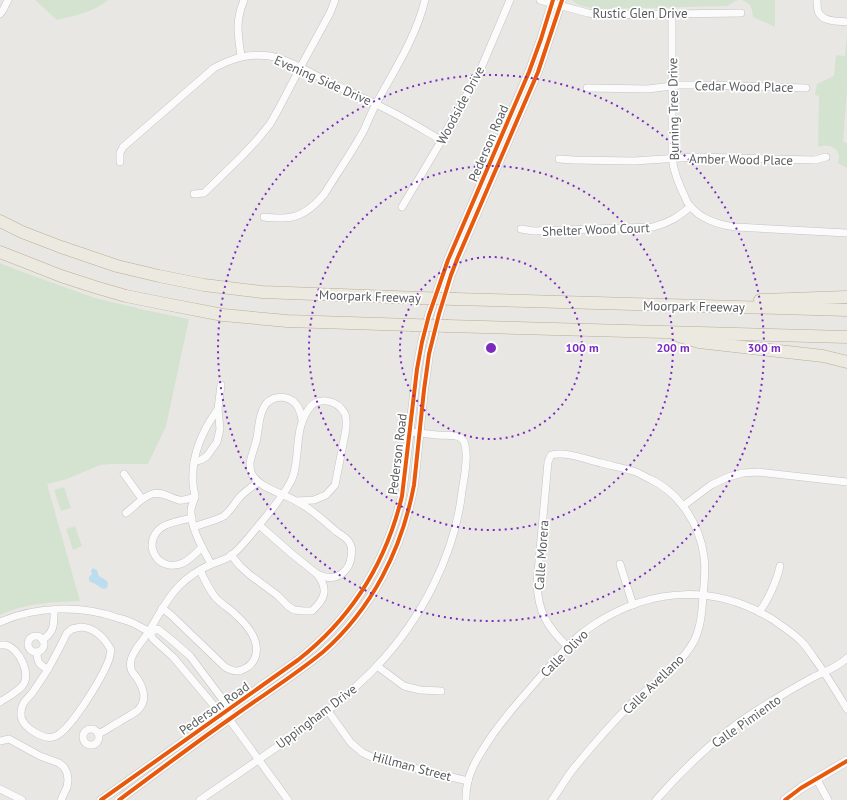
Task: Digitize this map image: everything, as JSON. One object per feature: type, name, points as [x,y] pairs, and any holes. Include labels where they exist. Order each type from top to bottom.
[{"type":"highway","name":"Moorpark Freeway","points":[[0,221],[22,232],[117,266],[204,285],[262,292],[847,310]]},
{"type":"highway","name":"Moorpark Freeway","points":[[0,252],[62,276],[120,294],[223,315],[287,321],[847,337]]},
{"type":"highway","points":[[627,304],[847,297]]},
{"type":"highway","points":[[665,331],[698,342],[823,356],[847,362]]},
{"type":"main road","points":[[784,800],[816,778],[847,761]]},
{"type":"street","points":[[0,14],[4,10],[8,0]]},
{"type":"street","points":[[241,56],[238,23],[239,14],[244,0]]},
{"type":"street","points":[[194,194],[204,193],[258,140],[270,124],[335,0]]},
{"type":"street","points":[[264,217],[292,217],[305,212],[318,202],[325,193],[364,130],[376,104],[407,49],[416,30],[425,0]]},
{"type":"street","name":"Woodside Drive","points":[[402,207],[440,143],[479,72],[510,0]]},
{"type":"street","name":"Rustic Glen Drive","points":[[540,0],[557,2],[588,13],[601,15],[741,13]]},
{"type":"street","points":[[817,0],[819,13],[822,17],[828,20],[847,22]]},
{"type":"street","name":"Pederson Road","points":[[101,800],[298,660],[314,647],[341,620],[364,590],[384,553],[398,514],[405,476],[420,352],[437,289],[557,2]]},
{"type":"street","name":"Pederson Road","points":[[119,800],[322,652],[348,626],[362,608],[387,568],[405,522],[414,485],[426,370],[430,347],[439,314],[451,275],[538,72],[557,2]]},
{"type":"street","name":"Burning Tree Drive","points":[[672,14],[672,158],[678,183],[690,207],[696,212],[723,226],[847,233]]},
{"type":"street","name":"Evening Side Drive","points":[[120,162],[122,147],[214,68],[241,56],[270,56],[282,60],[376,104],[441,140]]},
{"type":"street","name":"Cedar Wood Place","points":[[587,88],[648,89],[701,85],[806,88]]},
{"type":"street","name":"Amber Wood Place","points":[[559,159],[634,161],[695,157],[815,160],[826,157]]},
{"type":"street","name":"Shelter Wood Court","points":[[521,229],[534,231],[653,227],[673,220],[690,207]]},
{"type":"street","points":[[194,462],[207,456],[217,442],[220,429],[218,409],[222,385]]},
{"type":"street","points":[[302,420],[296,404],[285,398],[276,397],[264,406],[260,414],[258,431],[250,466],[258,482],[271,490],[297,501],[311,510],[349,542],[352,550],[350,561],[345,571],[338,576],[331,578],[317,574]]},
{"type":"street","points":[[98,734],[137,710],[143,702],[143,689],[132,671],[131,661],[135,651],[171,595],[180,585],[200,570],[227,558],[243,544],[283,495],[293,477],[297,442],[302,420],[309,408],[312,404],[317,402],[334,402],[342,409],[345,415],[346,429],[335,485],[326,495],[314,500],[297,501]]},
{"type":"street","points":[[211,564],[194,527],[191,509],[195,497],[193,483],[194,462],[202,435],[218,409]]},
{"type":"street","name":"Uppingham Drive","points":[[200,800],[328,711],[360,683],[377,666],[400,638],[427,598],[440,572],[452,539],[459,512],[467,452],[466,444],[461,438],[453,435],[410,432]]},
{"type":"street","name":"Calle Avellano","points":[[551,455],[560,454],[571,456],[636,472],[664,487],[683,506],[690,516],[701,541],[705,558],[705,581],[702,611],[695,640],[682,659],[616,719],[574,768],[552,800]]},
{"type":"street","name":"Calle Morera","points":[[551,455],[548,462],[538,561],[537,594],[540,606],[552,629],[568,647]]},
{"type":"street","points":[[683,506],[711,485],[728,477],[743,473],[758,472],[847,482]]},
{"type":"street","points":[[124,474],[142,499]]},
{"type":"street","points":[[194,527],[226,514],[240,497],[258,482]]},
{"type":"street","points":[[126,513],[142,499],[154,494],[164,494],[178,500],[195,497]]},
{"type":"street","points":[[192,518],[162,527],[154,536],[152,551],[159,561],[166,564],[175,565],[183,563],[202,547]]},
{"type":"street","points":[[231,555],[250,576],[277,594],[294,610],[304,612],[312,611],[318,606],[325,591],[322,581],[317,574],[258,525]]},
{"type":"street","points":[[620,564],[633,605]]},
{"type":"street","points":[[759,612],[778,577],[780,566]]},
{"type":"street","points":[[162,608],[225,667],[233,671],[238,671],[245,669],[250,665],[256,656],[257,651],[257,646],[251,633],[242,620],[215,597],[200,570]]},
{"type":"street","name":"Calle Olivo","points":[[466,800],[468,780],[479,754],[526,692],[581,634],[609,616],[649,599],[688,595],[722,598],[759,612],[784,626],[800,639],[824,672],[847,709]]},
{"type":"street","points":[[0,622],[19,615],[39,611],[72,609],[91,611],[117,617],[149,631],[158,629],[190,656],[229,708],[229,719]]},
{"type":"street","points":[[42,640],[46,638],[53,629],[54,610]]},
{"type":"street","points":[[75,628],[86,628],[97,632],[104,639],[111,650],[109,661],[87,701],[61,734],[54,737],[45,737],[33,732],[22,721],[20,713],[23,704],[48,669],[67,633],[75,628]]},
{"type":"street","points":[[149,631],[153,640],[173,656],[221,714],[229,719],[288,800]]},
{"type":"street","points":[[37,637],[42,640],[44,644],[40,651],[33,652],[29,648],[29,641],[32,638],[37,637]]},
{"type":"street","points":[[0,645],[6,645],[12,648],[19,655],[25,670],[23,685],[0,702]]},
{"type":"street","points":[[19,655],[29,648]]},
{"type":"street","points":[[36,652],[38,662],[48,669]]},
{"type":"street","name":"Calle Pimiento","points":[[656,800],[668,786],[704,751],[733,727],[788,692],[836,666],[847,658]]},
{"type":"street","points":[[377,666],[404,686],[420,690],[441,691]]},
{"type":"street","name":"Hillman Street","points":[[328,711],[351,743],[376,759],[468,780]]},
{"type":"street","points":[[0,741],[9,739],[40,756],[59,763],[64,767],[68,780],[67,787],[61,800]]},
{"type":"street","points":[[816,778],[828,800]]},
{"type":"street","points":[[0,789],[22,800]]},
{"type":"green space","points":[[35,0],[108,0],[90,11],[57,20]]},
{"type":"green space","points":[[572,0],[739,0],[728,6],[605,9],[583,6]]},
{"type":"green space","points":[[742,0],[775,0],[775,27],[753,17],[750,6]]},
{"type":"green space","points":[[847,34],[847,91],[843,142],[847,143],[847,168],[838,163],[839,156],[834,148],[828,146],[819,147],[818,145],[819,96],[815,95],[817,84],[834,76],[836,55],[845,56]]},
{"type":"green space","points":[[0,263],[95,298],[189,319],[166,426],[148,464],[100,465],[67,479],[47,484],[80,601],[29,606],[0,615]]},
{"type":"green space","points":[[64,487],[71,508],[61,511],[54,490]]},
{"type":"green space","points":[[75,526],[82,546],[73,550],[66,529]]},
{"type":"water","points":[[93,568],[97,570],[100,577],[107,581],[107,588],[102,588],[89,581]]},
{"type":"cycle path","points":[[101,800],[298,660],[318,643],[351,607],[377,566],[387,544],[402,496],[417,369],[429,315],[448,260],[529,72],[553,0]]},
{"type":"cycle path","points":[[119,800],[323,652],[356,617],[382,576],[393,555],[409,509],[414,485],[429,354],[451,275],[538,72],[562,0]]},
{"type":"cycle path","points":[[785,800],[801,788],[847,761]]}]
